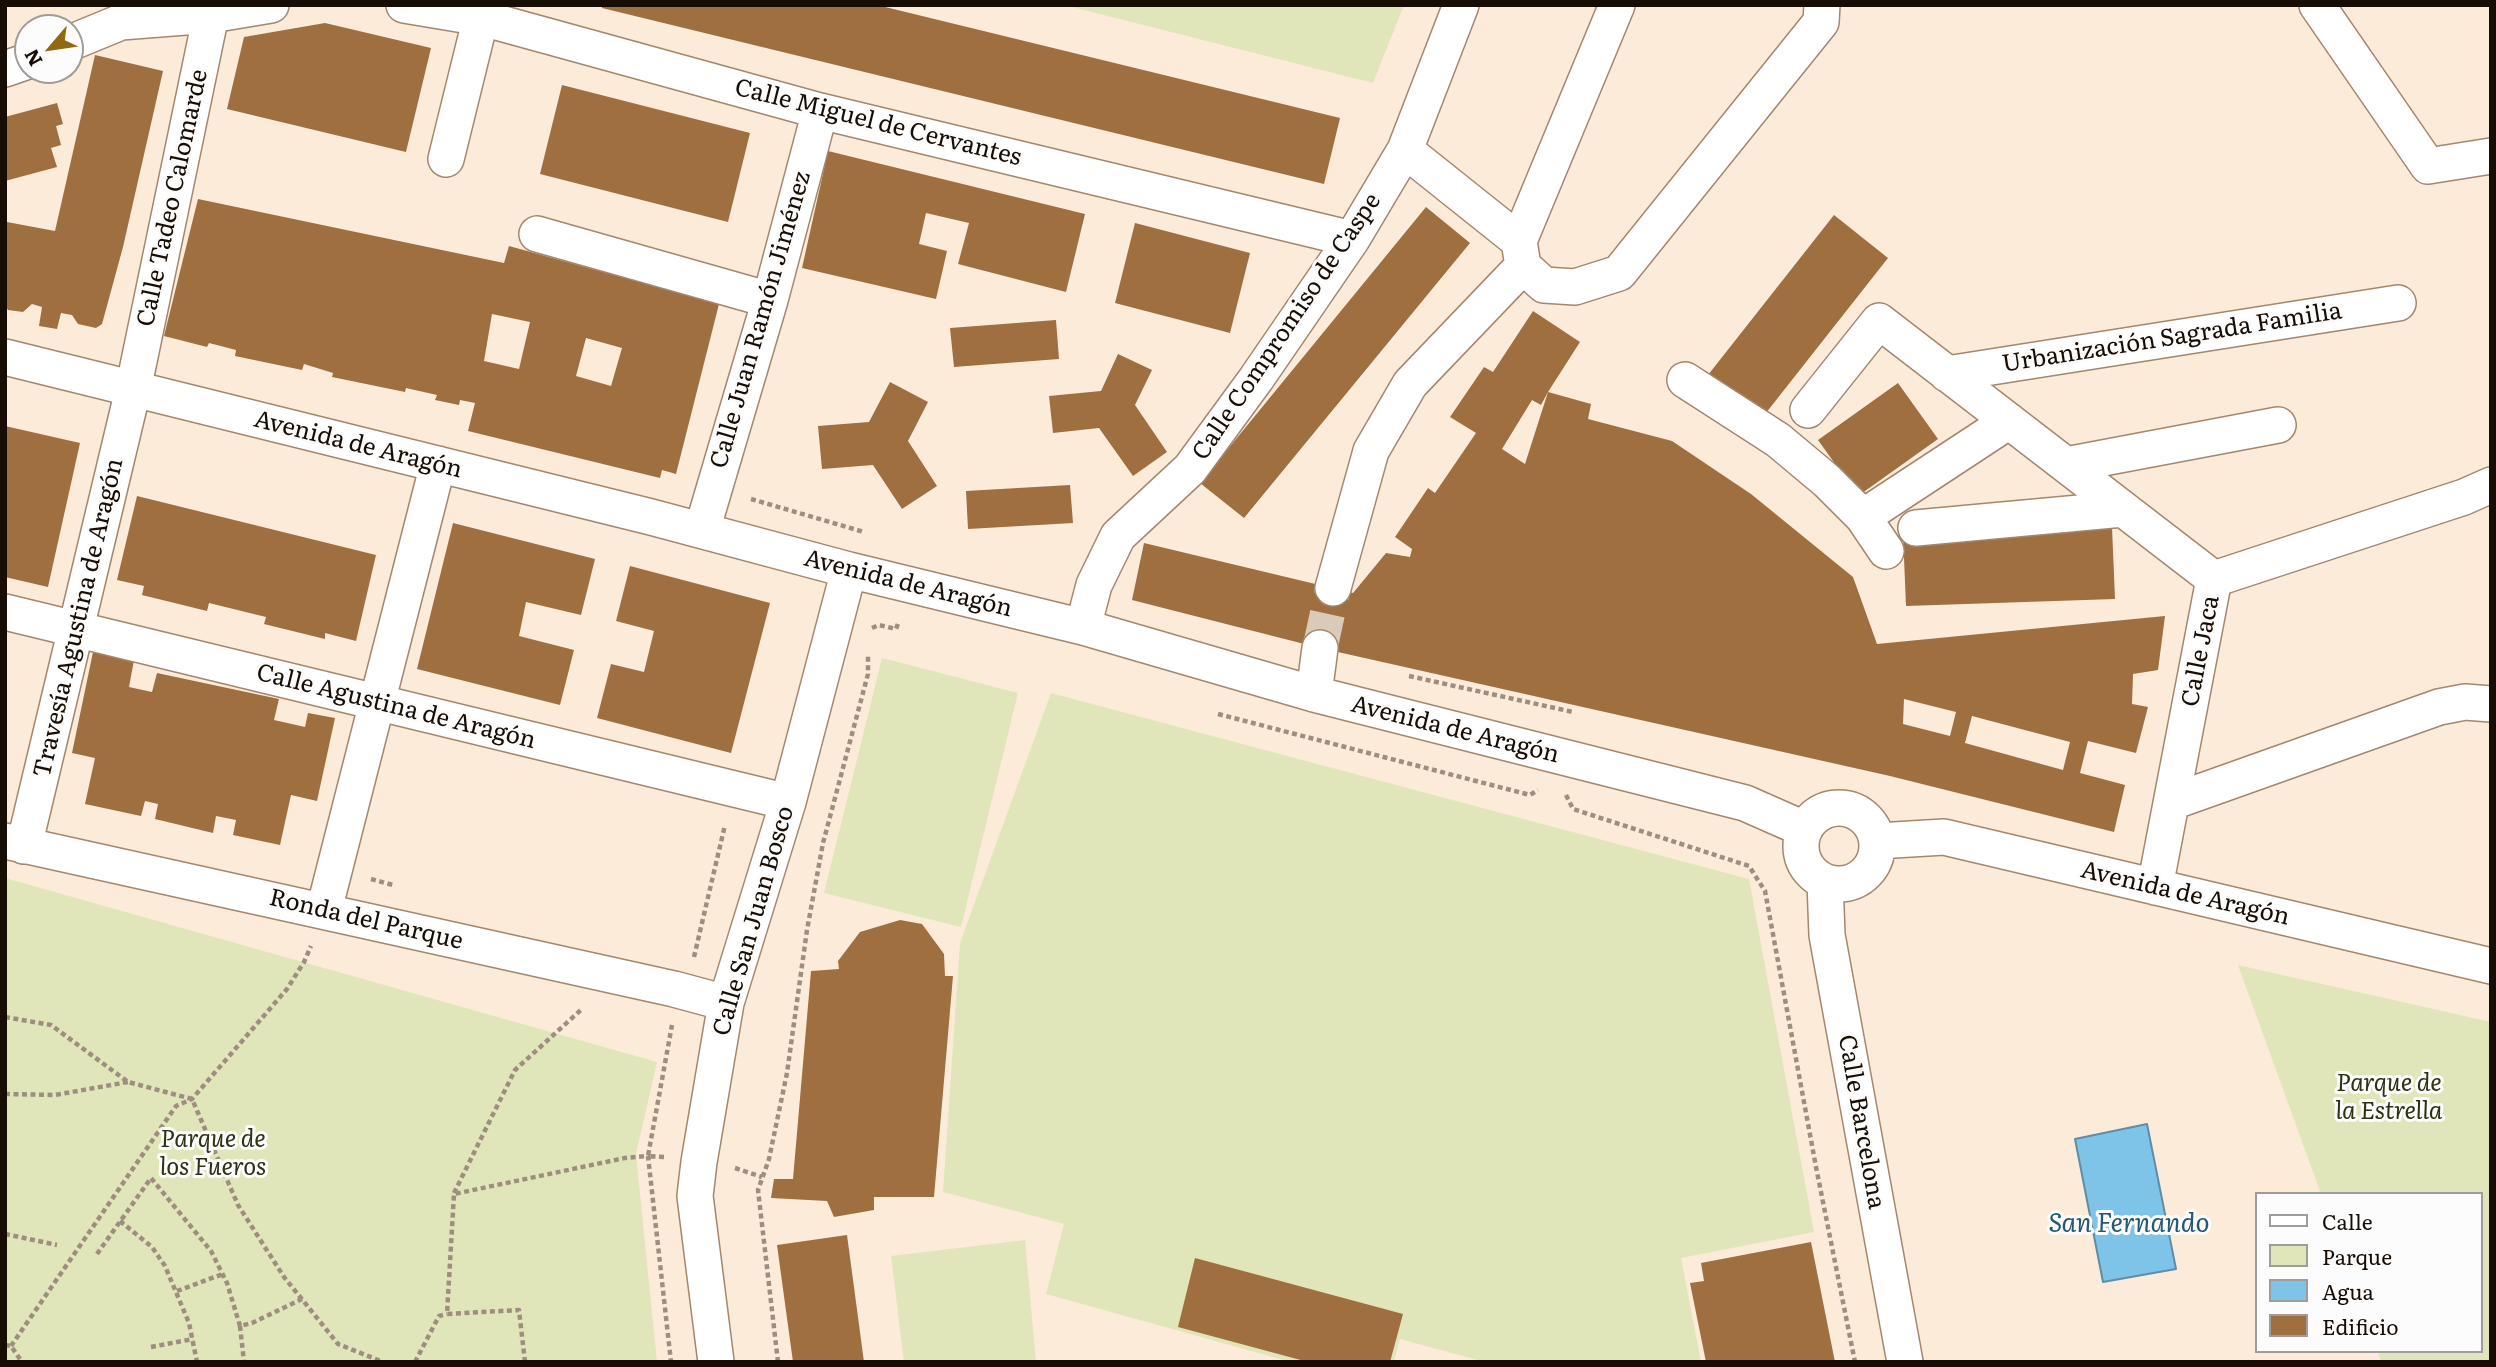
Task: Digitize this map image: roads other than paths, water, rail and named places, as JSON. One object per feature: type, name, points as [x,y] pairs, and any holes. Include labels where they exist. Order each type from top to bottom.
[{"type":"street","points":[[84,37],[121,22],[271,5]]},
{"type":"street","name":"Calle Miguel de Cervantes","points":[[404,5],[483,12],[820,111],[1352,239]]},
{"type":"street","name":"Calle Compromiso de Caspe","points":[[1083,627],[1094,585],[1118,536],[1190,469],[1256,380],[1352,239],[1405,150],[1461,5]]},
{"type":"street","points":[[1333,588],[1371,451],[1410,384],[1521,253],[1617,5]]},
{"type":"street","points":[[1405,150],[1521,253],[1544,285],[1575,287],[1619,272],[1821,22],[1822,5]]},
{"type":"street","points":[[2317,5],[2428,166],[2491,156]]},
{"type":"street","name":"Calle Tadeo Calomarde","points":[[133,390],[212,10]]},
{"type":"street","points":[[446,159],[483,12]]},
{"type":"street","name":"Calle Juan Ramón Jiménez","points":[[702,530],[769,300],[820,111]]},
{"type":"street","points":[[537,234],[769,300]]},
{"type":"street","name":"Urbanización Sagrada Familia","points":[[1947,374],[2398,303]]},
{"type":"street","name":"Urbanización Sagrada Familia","points":[[1808,410],[1879,321],[2214,579]]},
{"type":"street","name":"Avenida de Aragón","points":[[5,358],[1083,627],[1314,694],[1745,803],[1804,829]]},
{"type":"street","points":[[1685,380],[1778,440],[1827,481],[1863,517],[1886,551]]},
{"type":"street","name":"Travesía Agustina de Aragón","points":[[15,843],[76,630],[133,390]]},
{"type":"street","points":[[1863,517],[2009,421]]},
{"type":"street","points":[[2066,465],[2278,425]]},
{"type":"street","points":[[324,910],[438,464]]},
{"type":"street","name":"Calle Jaca","points":[[2155,887],[2214,579],[2464,497],[2491,485]]},
{"type":"street","points":[[1916,528],[2123,509]]},
{"type":"street","name":"Calle San Juan Bosco","points":[[716,1362],[695,1196],[726,1003],[788,802],[849,570]]},
{"type":"street","name":"Calle Agustina de Aragón","points":[[5,612],[788,802]]},
{"type":"street","points":[[1314,694],[1320,648]]},
{"type":"street","points":[[2172,802],[2439,707],[2465,702],[2491,704]]},
{"type":"street","points":[[1832,808],[1845,808],[1866,819],[1877,841],[1876,855],[1871,867],[1862,877],[1850,883],[1825,882],[1813,875],[1805,865],[1801,853],[1804,829],[1811,819],[1832,808]]},
{"type":"street","name":"Avenida de Aragón","points":[[1877,841],[1944,836],[2491,966]]},
{"type":"street","name":"Ronda del Parque","points":[[15,843],[324,910],[726,1003]]},
{"type":"street","name":"Calle Barcelona","points":[[1825,882],[1827,934],[1905,1362]]},
{"type":"water","name":"San Fernando","points":[[2147,1124],[2176,1269],[2103,1282],[2075,1139]]},
{"type":"tunnel","points":[[1320,648],[1333,588]]},
{"type":"park label","name":"Parque de la Estrella","points":[[2389,1098]]},
{"type":"park label","name":"Parque de los Fueros","points":[[213,1154]]}]
